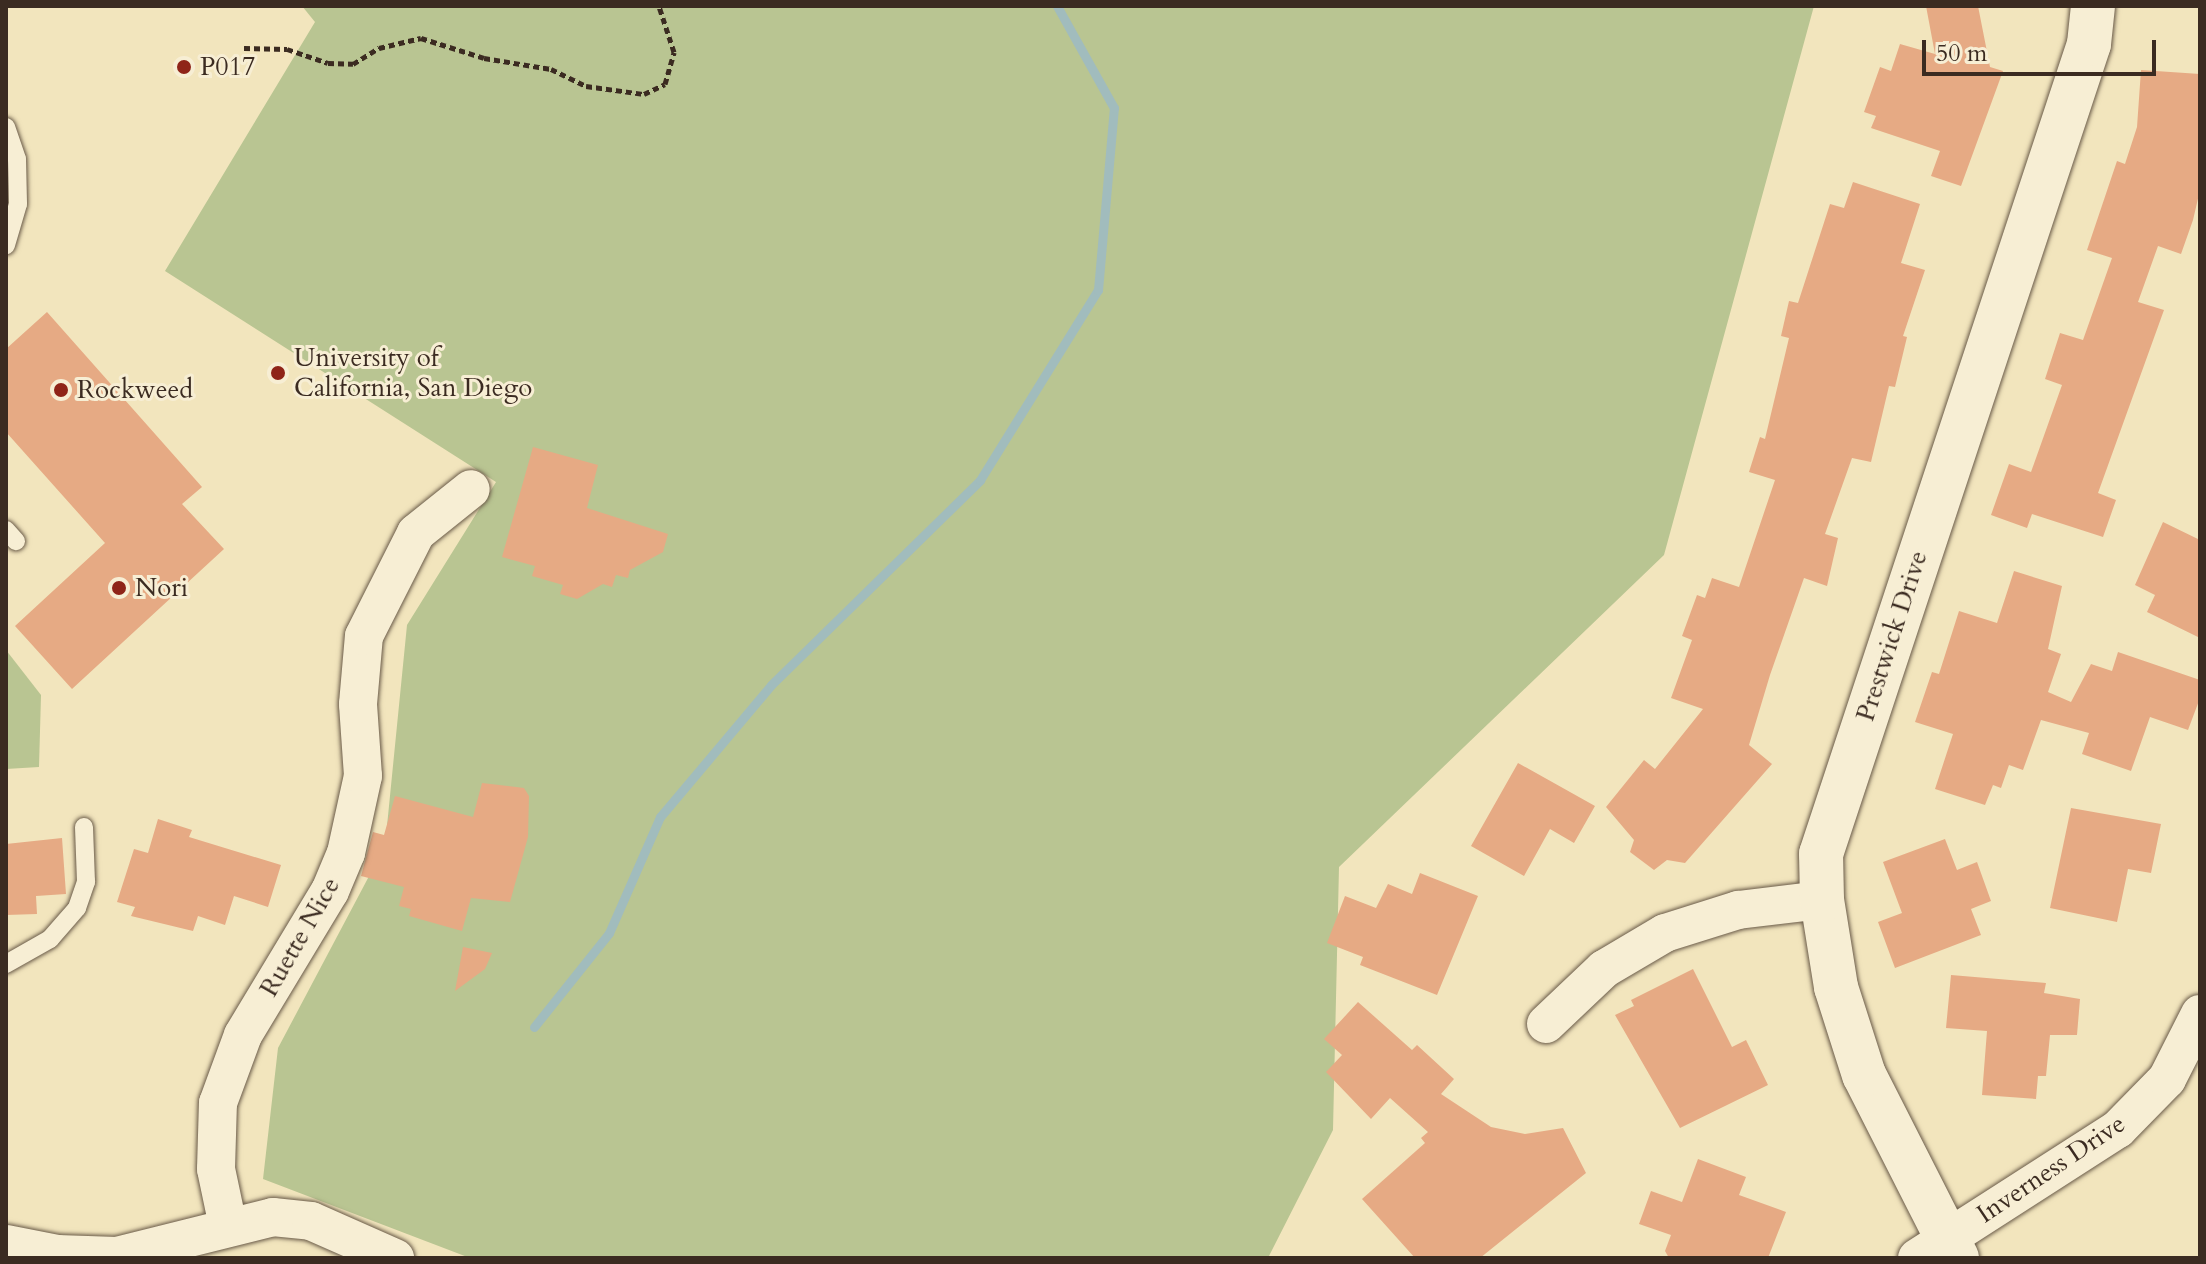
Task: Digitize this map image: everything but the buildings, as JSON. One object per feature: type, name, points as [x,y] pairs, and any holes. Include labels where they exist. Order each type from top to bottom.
[{"type":"street","name":"Prestwick Drive","points":[[1941,1251],[1864,1075],[1836,987],[1822,900],[1821,854],[2089,44],[2093,6]]},
{"type":"street","name":"Ruette Nice","points":[[228,1226],[216,1169],[218,1103],[243,1035],[330,891],[346,853],[363,776],[358,704],[364,636],[416,533],[471,489]]},
{"type":"street","points":[[1546,1024],[1604,969],[1665,933],[1738,910],[1822,900]]},
{"type":"street","name":"Inverness Drive","points":[[1941,1251],[2118,1129],[2167,1079],[2200,1014]]},
{"type":"street","points":[[6,1244],[57,1254],[117,1256],[273,1217],[311,1221],[395,1258]]},
{"type":"lane","points":[[6,127],[17,159],[18,204],[6,245]]},
{"type":"lane","points":[[6,964],[50,939],[77,908],[86,882],[84,827]]},
{"type":"path","points":[[244,48],[287,49],[328,63],[353,64],[379,48],[421,38],[484,58],[551,69],[586,86],[644,94],[665,84],[674,52],[659,6]]},
{"type":"green space","points":[[302,6],[1814,6],[1664,555],[1339,867],[1333,1130],[1268,1258],[470,1258],[263,1179],[278,1048],[385,846],[407,625],[496,482],[165,271],[315,22]]},
{"type":"green space","points":[[6,650],[41,695],[39,767],[6,769]]},
{"type":"waterway","points":[[534,1027],[609,933],[660,817],[771,685],[980,480],[1098,290],[1114,108],[1057,6]]},
{"type":"place","name":"P017","points":[[184,67]]},
{"type":"place","name":"University of California, San Diego","points":[[278,373]]},
{"type":"place","name":"Rockweed","points":[[61,390]]},
{"type":"place","name":"Nori","points":[[119,588]]}]
